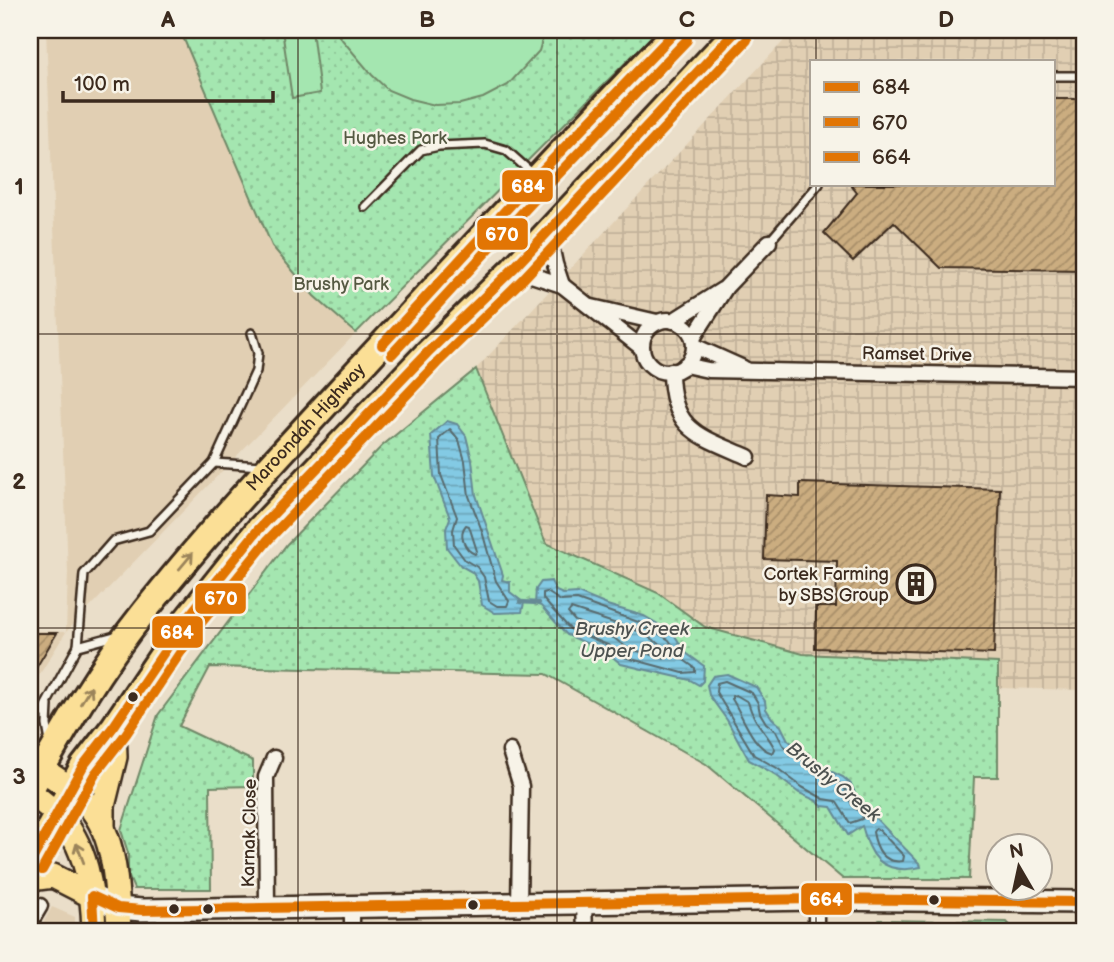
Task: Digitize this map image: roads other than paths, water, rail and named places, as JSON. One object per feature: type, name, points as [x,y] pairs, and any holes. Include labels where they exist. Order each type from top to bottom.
[{"type":"highway","name":"Maroondah Highway","points":[[37,773],[128,633],[225,515],[452,267],[677,30]]},
{"type":"highway","name":"Maroondah Highway","points":[[30,863],[83,766],[114,726],[185,621],[257,531],[427,353],[513,270],[737,30]]},
{"type":"main road","points":[[114,726],[116,757],[103,806],[103,827],[112,860],[119,932]]},
{"type":"main road","points":[[37,773],[71,789],[91,808],[103,827]]},
{"type":"main road","points":[[37,773],[57,815],[76,841],[82,856],[92,896],[94,932]]},
{"type":"main road","points":[[30,879],[53,876],[118,908],[142,910],[816,899],[1084,902]]},
{"type":"street","points":[[548,231],[562,285]]},
{"type":"street","points":[[693,342],[726,287],[769,242]]},
{"type":"street","points":[[513,270],[562,285],[642,348],[649,363],[655,368],[678,368]]},
{"type":"street","points":[[587,306],[657,322],[673,321],[726,287]]},
{"type":"street","points":[[673,321],[685,327],[693,342],[693,353],[678,368],[671,396],[678,414],[698,435],[748,457]]},
{"type":"street","points":[[642,348],[646,333],[657,322]]},
{"type":"street","name":"Ramset Drive","points":[[693,342],[749,371]]},
{"type":"street","name":"Ramset Drive","points":[[678,368],[1084,377]]},
{"type":"street","points":[[510,751],[521,786],[519,905]]},
{"type":"street","name":"Karnak Close","points":[[268,909],[267,777],[274,758]]},
{"type":"street","points":[[816,899],[816,932]]},
{"type":"street","points":[[584,903],[585,932]]},
{"type":"street","points":[[30,923],[40,906]]},
{"type":"street","points":[[352,908],[352,932]]},
{"type":"lane","points":[[1054,76],[1084,76]]},
{"type":"lane","points":[[365,207],[421,150],[439,146],[485,144],[506,150],[536,177]]},
{"type":"lane","points":[[769,242],[817,186]]},
{"type":"lane","points":[[30,734],[78,646],[84,574],[113,541],[149,531],[214,463],[256,371],[258,353],[252,333]]},
{"type":"lane","points":[[214,463],[270,467]]},
{"type":"lane","points":[[1084,497],[1084,635]]},
{"type":"lane","points":[[78,646],[128,633]]},
{"type":"lane","points":[[37,773],[47,725],[48,704]]},
{"type":"water","name":"Brushy Creek Upper Pond","points":[[447,421],[457,424],[466,436],[476,495],[503,575],[502,580],[510,582],[510,592],[524,603],[522,612],[495,613],[482,605],[478,581],[472,572],[461,566],[447,548],[446,529],[450,518],[434,476],[431,435]]},
{"type":"water","name":"Brushy Creek Upper Pond","points":[[551,581],[556,591],[563,594],[578,593],[644,616],[658,624],[675,636],[686,653],[704,666],[703,681],[699,685],[690,680],[621,664],[607,652],[567,635],[541,606],[535,604],[536,589],[541,582]]},
{"type":"water","name":"Brushy Creek Upper Pond","points":[[727,674],[756,687],[765,701],[766,709],[781,726],[788,740],[824,768],[851,784],[858,800],[921,867],[898,869],[885,865],[874,855],[862,826],[848,835],[831,807],[822,806],[799,793],[773,773],[749,760],[727,720],[709,695],[707,685],[713,676]]},
{"type":"waterway","name":"Brushy Creek","points":[[520,602],[539,603]]},
{"type":"place","name":"Cortek Farming by SBS Group","points":[[916,584]]},
{"type":"park label","name":"Hughes Park","points":[[395,138]]},
{"type":"park label","name":"Brushy Park","points":[[341,284]]}]
